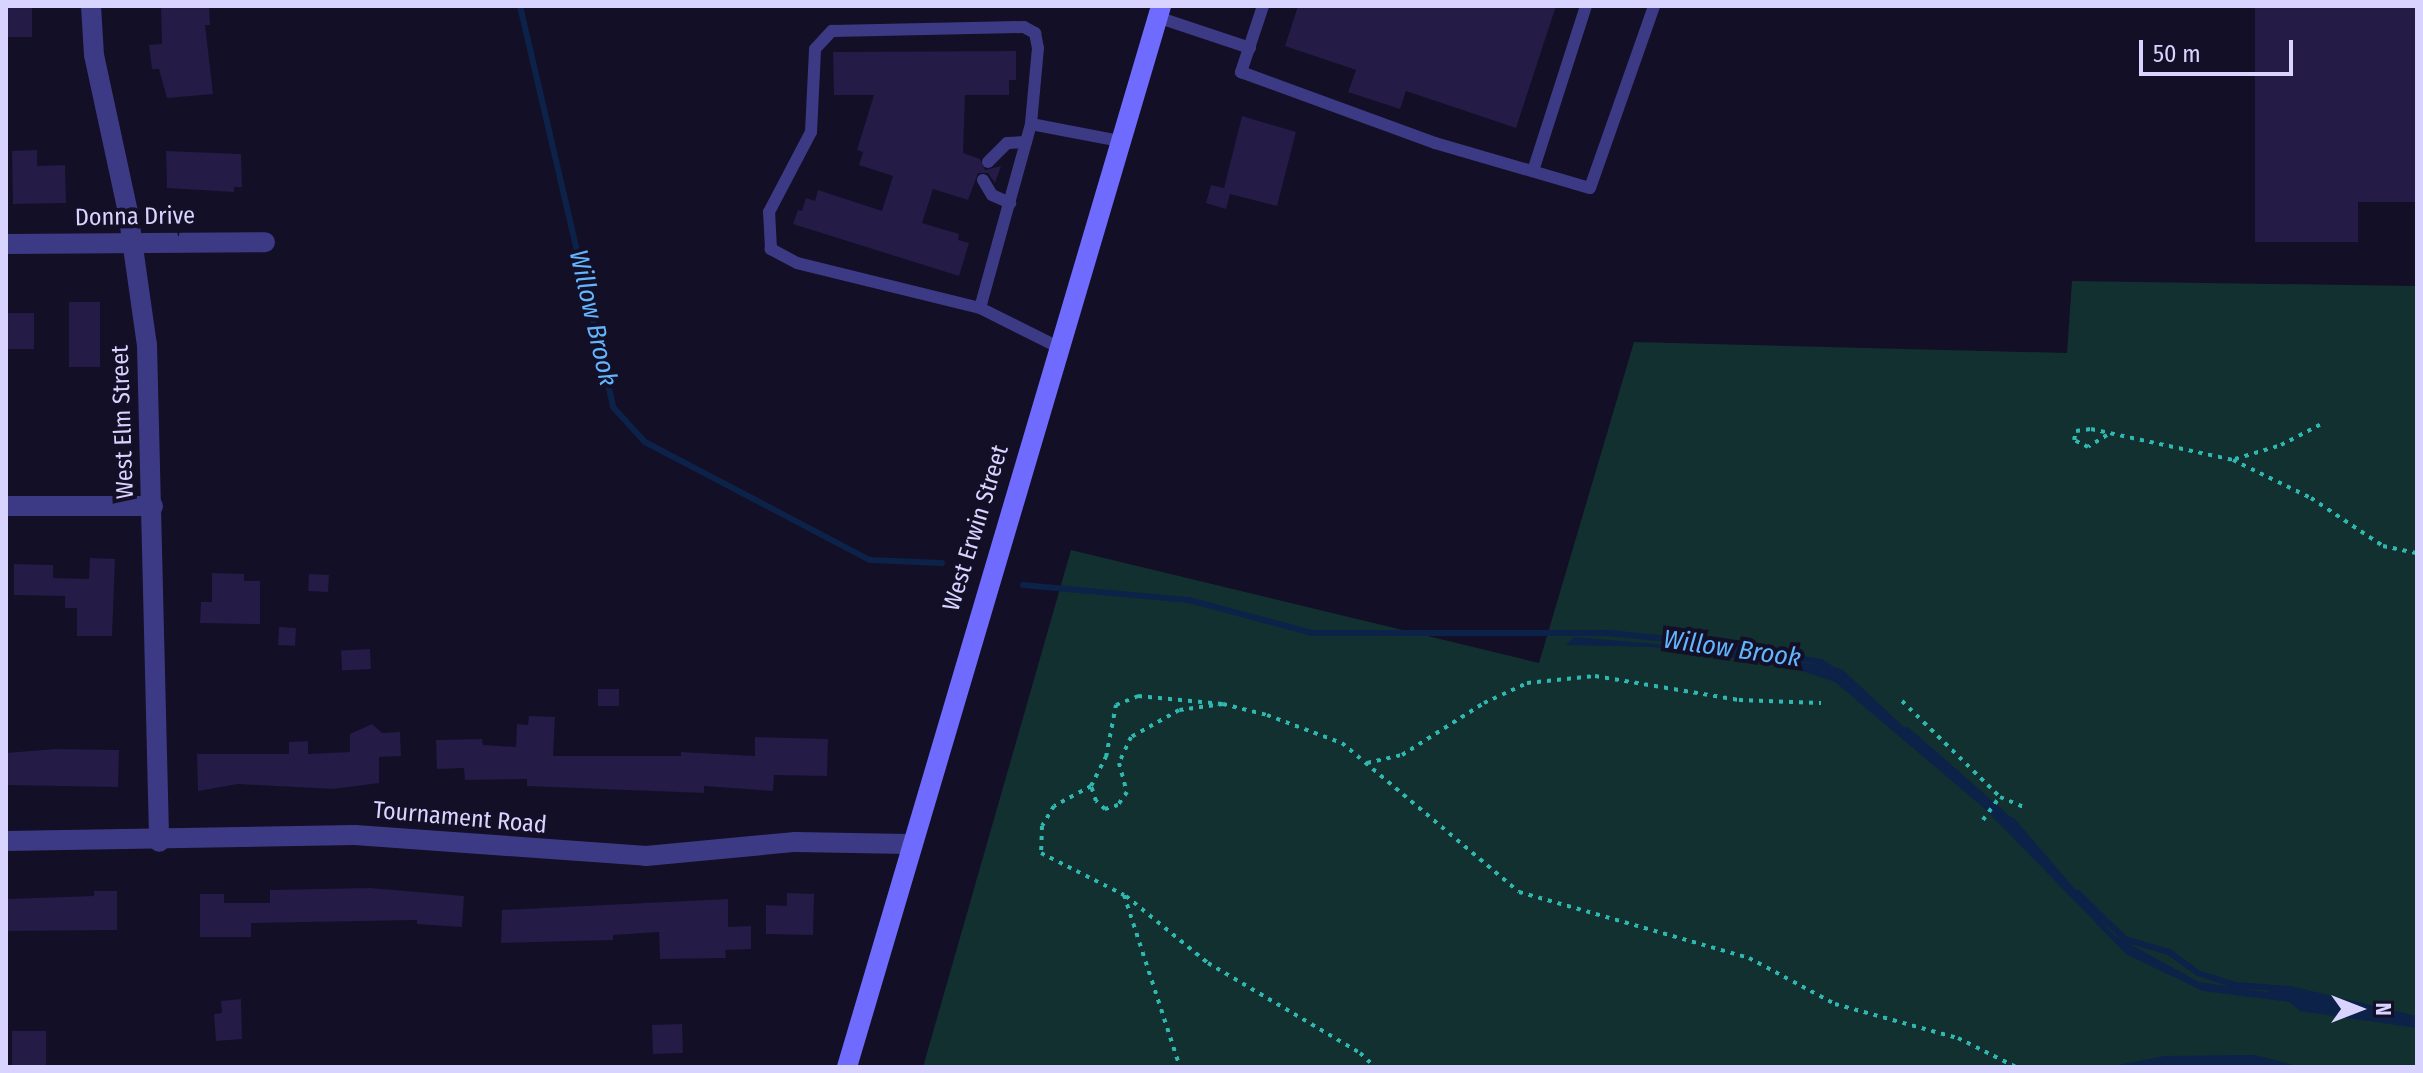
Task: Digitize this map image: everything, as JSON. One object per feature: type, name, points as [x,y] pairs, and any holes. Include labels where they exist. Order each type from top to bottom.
[{"type":"main road","name":"West Erwin Street","points":[[847,1067],[909,844],[1159,12]]},
{"type":"street","name":"West Elm Street","points":[[91,6],[94,55],[133,244],[147,345],[159,842]]},
{"type":"street","name":"Donna Drive","points":[[6,244],[265,242]]},
{"type":"street","points":[[6,506],[153,506]]},
{"type":"street","name":"Tournament Road","points":[[6,841],[159,842],[355,835],[646,856],[795,842],[909,844]]},
{"type":"lane","points":[[1263,6],[1241,72],[1435,143],[1590,188],[1654,6]]},
{"type":"lane","points":[[1533,171],[1586,6]]},
{"type":"lane","points":[[1159,12],[1250,48]]},
{"type":"lane","points":[[980,308],[1031,124],[1038,48],[1035,33],[1024,27],[832,31],[815,49],[811,132],[769,212],[771,249],[782,257],[980,308],[1058,347]]},
{"type":"lane","points":[[1031,124],[1120,141]]},
{"type":"lane","points":[[988,162],[1007,143],[1026,142]]},
{"type":"lane","points":[[983,180],[992,195],[1010,203]]},
{"type":"path","points":[[2233,460],[2281,445],[2323,423]]},
{"type":"path","points":[[2107,435],[2088,447],[2074,440],[2076,431],[2107,435],[2233,460],[2311,498],[2383,546],[2417,553]]},
{"type":"path","points":[[1367,763],[1402,755],[1484,703],[1527,683],[1595,676],[1739,700],[1821,703]]},
{"type":"path","points":[[1375,1067],[1360,1053],[1208,963],[1124,895],[1041,853],[1042,826],[1054,806],[1091,786],[1106,757],[1116,705],[1138,696],[1223,704],[1342,743],[1519,892],[1749,958],[1835,1004],[1958,1038],[2016,1067]]},
{"type":"path","points":[[1902,701],[1998,799],[2026,808]]},
{"type":"path","points":[[1091,786],[1105,809],[1118,805],[1127,792],[1119,763],[1131,737],[1179,710],[1223,704]]},
{"type":"path","points":[[1983,820],[1998,799]]},
{"type":"path","points":[[1124,895],[1180,1067]]},
{"type":"green space","points":[[2072,281],[2417,286],[2417,1067],[923,1067],[1071,550],[1539,663],[1634,342],[2067,353]]},
{"type":"water","points":[[1574,637],[1726,650],[1842,669],[1986,804],[2015,819],[2115,936],[2199,982],[2266,992],[2290,986],[2417,1016],[2417,1028],[2300,1011],[2289,1002],[2203,991],[2126,954],[1985,809],[1835,682],[1784,665],[1652,647],[1566,645]]},
{"type":"water","points":[[2255,1055],[2301,1067],[2107,1067],[2165,1056]]},
{"type":"building","points":[[6,6],[32,6],[32,37],[6,37]]},
{"type":"building","points":[[161,6],[209,6],[210,25],[205,25],[213,94],[167,98],[159,69],[152,69],[149,45],[162,44]]},
{"type":"building","points":[[1298,6],[1556,6],[1516,128],[1406,91],[1400,109],[1348,92],[1356,70],[1285,46]]},
{"type":"building","points":[[2255,6],[2417,6],[2417,202],[2358,202],[2358,242],[2255,242]]},
{"type":"building","points":[[1016,51],[1016,80],[1009,80],[1009,95],[965,95],[963,153],[980,159],[985,170],[1001,166],[995,183],[988,173],[978,173],[968,200],[933,189],[922,223],[959,234],[958,240],[969,243],[959,276],[793,224],[806,198],[815,201],[818,190],[882,211],[893,176],[859,165],[863,152],[857,150],[874,95],[834,95],[833,52]]},
{"type":"building","points":[[1242,116],[1296,132],[1277,206],[1230,194],[1226,209],[1206,203],[1211,185],[1224,188]]},
{"type":"building","points":[[37,150],[37,166],[65,165],[66,203],[13,204],[12,151]]},
{"type":"building","points":[[166,151],[241,154],[242,187],[234,187],[234,192],[167,188]]},
{"type":"building","points":[[69,302],[100,302],[100,367],[69,367]]},
{"type":"building","points":[[6,313],[34,313],[34,349],[6,349]]},
{"type":"building","points":[[90,558],[115,559],[112,636],[77,636],[77,608],[65,608],[65,596],[14,595],[14,564],[53,565],[53,578],[89,579]]},
{"type":"building","points":[[212,573],[244,574],[244,581],[260,581],[260,624],[200,623],[201,602],[212,602]]},
{"type":"building","points":[[309,574],[329,575],[328,592],[308,591]]},
{"type":"building","points":[[279,627],[296,628],[295,646],[278,645]]},
{"type":"building","points":[[370,649],[371,669],[342,670],[341,651]]},
{"type":"building","points":[[598,689],[619,689],[619,706],[598,706]]},
{"type":"building","points":[[529,716],[555,717],[553,756],[681,756],[681,752],[755,756],[755,737],[828,739],[827,776],[774,775],[773,791],[704,786],[704,793],[527,786],[527,779],[465,780],[464,768],[437,769],[436,740],[482,739],[483,745],[516,747],[517,724],[528,725]]},
{"type":"building","points":[[372,724],[382,733],[400,732],[401,756],[379,757],[379,783],[333,789],[238,784],[198,791],[197,754],[289,754],[289,742],[308,741],[308,754],[350,752],[350,734]]},
{"type":"building","points":[[56,749],[119,750],[118,787],[6,785],[6,753]]},
{"type":"building","points":[[370,888],[464,896],[462,927],[417,924],[417,920],[251,923],[251,937],[200,937],[200,894],[224,894],[224,903],[270,903],[270,890]]},
{"type":"building","points":[[94,891],[117,891],[117,930],[6,931],[6,899],[94,896]]},
{"type":"building","points":[[787,893],[814,894],[813,935],[766,934],[766,905],[787,906]]},
{"type":"building","points":[[728,899],[728,927],[751,926],[751,949],[725,950],[726,958],[660,959],[659,932],[613,935],[613,940],[501,943],[502,910]]},
{"type":"building","points":[[241,999],[242,1039],[216,1041],[214,1014],[222,1013],[221,1001]]},
{"type":"building","points":[[682,1024],[683,1053],[653,1054],[652,1025]]},
{"type":"building","points":[[12,1031],[46,1031],[46,1067],[12,1067]]},
{"type":"waterway","name":"Willow Brook","points":[[520,6],[613,407],[645,442],[870,560],[942,563]]},
{"type":"waterway","name":"Willow Brook","points":[[1023,585],[1189,600],[1312,633],[1609,633],[1727,645],[1821,662],[1833,670]]},
{"type":"waterway","name":"Willow Brook","points":[[1907,730],[2004,815]]},
{"type":"waterway","name":"Willow Brook","points":[[2078,893],[2125,939],[2169,952],[2198,973],[2236,985],[2289,989]]}]
